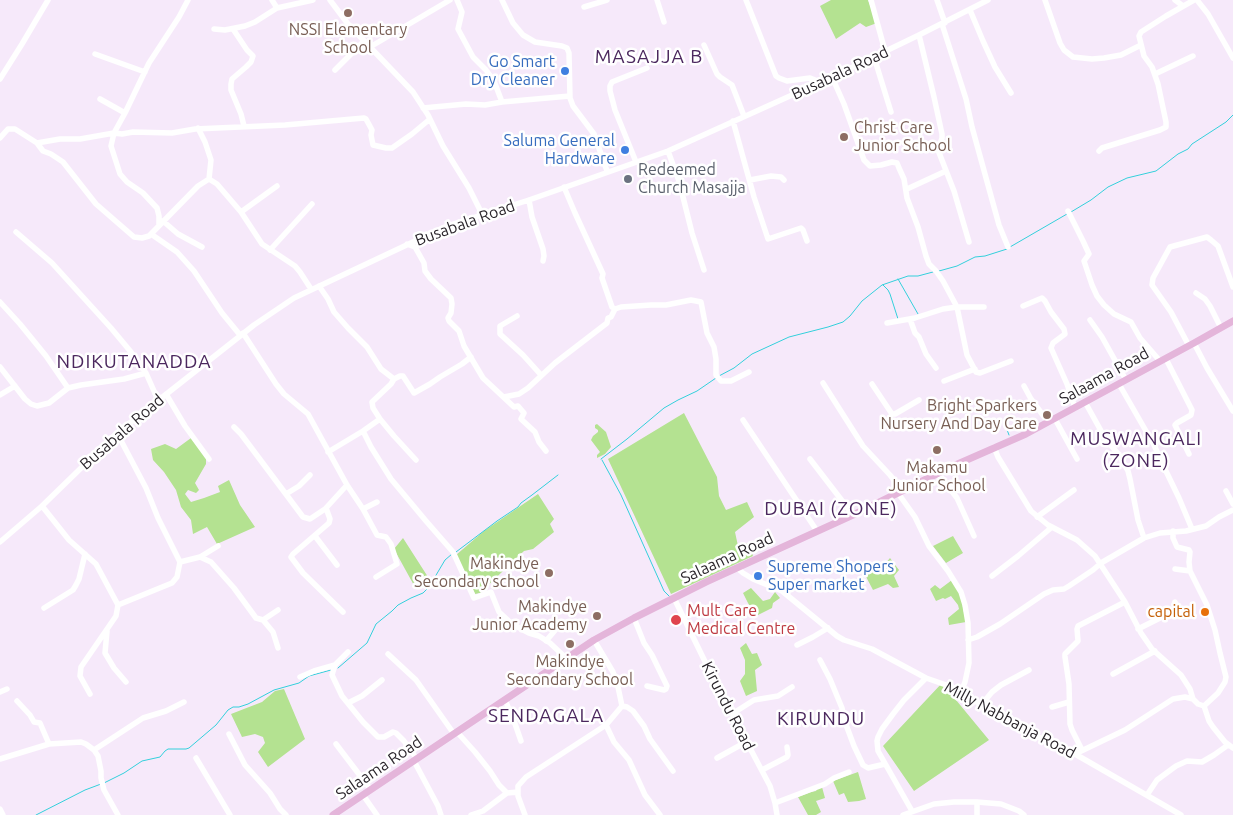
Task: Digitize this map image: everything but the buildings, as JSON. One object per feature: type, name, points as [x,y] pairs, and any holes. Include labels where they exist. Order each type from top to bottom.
[{"type":"main road","name":"Salaama Road","points":[[333,815],[594,640],[634,618],[938,473],[1026,434],[1233,321]]},
{"type":"street","points":[[0,79],[48,0]]},
{"type":"street","points":[[188,0],[149,63],[114,133],[111,146],[120,174],[127,182],[143,193],[157,208],[161,223],[202,247]]},
{"type":"street","points":[[272,0],[277,8]]},
{"type":"street","points":[[214,29],[225,30],[245,26],[277,8],[313,0]]},
{"type":"street","points":[[330,0],[348,24],[413,92],[430,118],[443,146],[469,188],[482,214]]},
{"type":"street","points":[[370,48],[450,0]]},
{"type":"street","points":[[457,0],[462,12],[458,28],[474,57],[494,81],[502,102]]},
{"type":"street","points":[[502,0],[514,23],[523,35],[535,42],[567,48],[569,53],[570,96],[574,106],[594,134],[607,171]]},
{"type":"street","points":[[584,7],[606,0]]},
{"type":"street","points":[[656,0],[664,22]]},
{"type":"street","points":[[746,0],[776,76],[787,81],[810,78],[820,82]]},
{"type":"street","points":[[871,0],[885,52]]},
{"type":"street","points":[[937,0],[966,98],[999,225],[1008,247]]},
{"type":"street","name":"Busabala Road","points":[[0,542],[42,506],[117,433],[242,334],[294,298],[447,226],[668,151],[832,78],[988,0]]},
{"type":"street","points":[[1045,0],[1060,43],[1064,50],[1073,57],[1092,59],[1121,55],[1141,45]]},
{"type":"street","points":[[1175,0],[1184,6]]},
{"type":"street","points":[[1099,151],[1166,127],[1155,74],[1146,60],[1141,45],[1139,36],[1141,32],[1195,0],[1208,14],[1233,58]]},
{"type":"street","points":[[970,10],[995,66],[1011,93]]},
{"type":"street","points":[[233,29],[253,56],[251,62],[232,78],[231,84],[231,90],[244,126]]},
{"type":"street","points":[[919,35],[942,134],[938,150],[954,191],[969,242]]},
{"type":"street","points":[[335,70],[364,41]]},
{"type":"street","points":[[704,45],[717,74],[732,85],[744,116]]},
{"type":"street","points":[[95,54],[145,72]]},
{"type":"street","points":[[1155,74],[1194,56]]},
{"type":"street","points":[[874,57],[892,112]]},
{"type":"street","points":[[636,162],[615,110],[610,86],[612,82],[647,68]]},
{"type":"street","points":[[832,78],[844,104],[864,160],[870,166],[892,162],[897,163],[904,179],[907,198],[929,264],[943,281],[957,307],[967,355],[977,373],[1011,362]]},
{"type":"street","points":[[423,108],[466,104],[485,105],[570,96]]},
{"type":"street","points":[[100,99],[125,113]]},
{"type":"street","points":[[37,144],[114,133],[172,133],[198,128],[295,124],[364,118],[372,130],[370,135],[373,145],[392,148],[430,118]]},
{"type":"street","points":[[733,121],[768,239],[800,228],[803,230],[807,241]]},
{"type":"street","points":[[0,138],[8,129],[15,128],[44,151],[62,162],[96,204],[134,237],[142,238],[150,234],[198,186],[210,179]]},
{"type":"street","points":[[198,128],[212,160],[210,179]]},
{"type":"street","points":[[668,151],[679,181],[692,233],[704,270]]},
{"type":"street","points":[[907,189],[946,171]]},
{"type":"street","points":[[750,180],[771,176],[781,177],[784,180]]},
{"type":"street","points":[[210,179],[217,184],[241,212],[262,244],[298,269],[311,290]]},
{"type":"street","points":[[241,212],[277,186]]},
{"type":"street","points":[[564,187],[574,213],[603,274],[602,278],[612,307],[615,309]]},
{"type":"street","points":[[528,200],[543,249],[543,261]]},
{"type":"street","points":[[270,250],[312,204]]},
{"type":"street","points":[[1068,211],[1084,240],[1089,254],[1084,261],[1097,296],[1114,314],[1131,322],[1140,338],[1163,360],[1192,410],[1191,416],[1175,425],[1189,454]]},
{"type":"street","points":[[16,232],[52,263],[86,299],[131,352],[146,373],[158,400]]},
{"type":"street","points":[[150,234],[177,252],[194,271],[222,313],[242,334],[276,384],[284,394],[308,414],[347,485],[378,535],[386,537],[391,544],[397,564],[376,577]]},
{"type":"street","points":[[1233,287],[1218,246],[1207,237],[1170,247],[1153,278],[1152,285],[1233,411]]},
{"type":"street","points":[[408,244],[415,247],[431,280],[451,298],[452,304],[451,313],[448,318],[449,321],[459,332],[464,346],[483,378],[514,407],[518,406],[524,413],[521,419],[535,432],[539,442],[546,451]]},
{"type":"street","points":[[319,286],[334,312],[367,347],[381,369],[394,379]]},
{"type":"street","points":[[1196,293],[1210,306],[1221,328]]},
{"type":"street","points":[[1023,306],[1042,298],[1050,312],[1064,329],[1065,334],[1052,343],[1051,348],[1075,408]]},
{"type":"street","points":[[504,397],[519,394],[528,388],[556,363],[607,323],[608,318],[611,317],[615,309],[621,307],[666,305],[691,300],[702,302],[707,333],[714,347],[716,376],[721,381],[731,382],[750,372]]},
{"type":"street","points":[[0,302],[46,356],[68,388]]},
{"type":"street","points":[[887,323],[910,319],[936,310],[957,307],[984,307]]},
{"type":"street","points":[[517,316],[500,326],[500,334],[542,375]]},
{"type":"street","points":[[910,319],[926,354],[936,368]]},
{"type":"street","points":[[1090,320],[1102,337],[1192,529]]},
{"type":"street","points":[[416,460],[380,419],[373,408],[372,402],[394,379],[400,376],[403,376],[414,393],[471,357]]},
{"type":"street","points":[[0,367],[25,399],[37,406],[49,403],[68,388],[124,379],[146,373]]},
{"type":"street","points":[[944,381],[974,368]]},
{"type":"street","points":[[823,383],[863,446],[890,475],[915,517],[929,546],[961,592],[968,623],[968,669],[961,692]]},
{"type":"street","points":[[872,384],[892,414],[919,400]]},
{"type":"street","points":[[0,395],[15,386]]},
{"type":"street","points":[[1024,386],[1031,399],[1052,420],[1077,459]]},
{"type":"street","points":[[166,394],[185,426],[208,458]]},
{"type":"street","points":[[1085,402],[1105,438],[1120,456],[1128,471],[1138,520],[1144,538]]},
{"type":"street","points":[[328,452],[380,419]]},
{"type":"street","points":[[743,420],[817,532]]},
{"type":"street","points":[[234,428],[241,434],[305,518],[310,518],[326,509],[347,485]]},
{"type":"street","points":[[363,431],[391,479],[454,553],[474,598],[491,592],[499,612],[512,624],[539,636],[567,658]]},
{"type":"street","points":[[117,433],[146,488],[158,518],[180,562],[177,577],[172,583],[118,606]]},
{"type":"street","points":[[994,447],[998,457],[1031,511],[1052,527],[1077,540],[1091,551],[1101,563],[1125,602],[1138,629],[1155,651],[1181,675],[1190,689],[1193,699],[1198,704],[1204,706]]},
{"type":"street","points":[[810,459],[853,515]]},
{"type":"street","points":[[938,473],[957,498],[974,536]]},
{"type":"street","points":[[286,494],[299,486],[310,475]]},
{"type":"street","points":[[1038,517],[1074,490]]},
{"type":"street","points":[[1226,491],[1233,504]]},
{"type":"street","points":[[363,509],[377,502]]},
{"type":"street","points":[[42,506],[65,536],[91,559],[100,570],[118,606],[116,616],[81,667],[80,676],[90,694]]},
{"type":"street","points":[[326,509],[330,519],[329,523],[293,554],[291,559],[343,612]]},
{"type":"street","points":[[968,640],[1000,624],[1044,594],[1053,590],[1064,589],[1101,563],[1144,538],[1160,533],[1192,529],[1210,524],[1233,510]]},
{"type":"street","points":[[992,576],[1052,527]]},
{"type":"street","points":[[1173,531],[1176,547],[1189,550],[1190,552],[1190,570],[1210,613],[1225,679],[1223,687],[1204,706]]},
{"type":"street","points":[[315,536],[336,565]]},
{"type":"street","points":[[180,562],[200,558],[218,546]]},
{"type":"street","points":[[44,608],[72,590],[76,585],[85,554]]},
{"type":"street","points":[[200,558],[211,562],[234,588],[256,618],[263,620],[273,632],[278,648]]},
{"type":"street","name":"Milly Nabbanja Road","points":[[737,568],[753,579],[782,591],[844,640],[872,649],[926,678],[952,687],[1026,731],[1075,754],[1181,815]]},
{"type":"street","points":[[1175,569],[1190,570]]},
{"type":"street","name":"Kirundu Road","points":[[674,598],[714,680],[770,786],[777,815]]},
{"type":"street","points":[[1082,750],[1072,730],[1065,656],[1067,651],[1078,641],[1078,626],[1125,602]]},
{"type":"street","points":[[1138,629],[1178,609],[1175,602]]},
{"type":"street","points":[[263,620],[278,610]]},
{"type":"street","points":[[634,618],[644,644],[652,655],[667,686],[664,690],[647,686]]},
{"type":"street","points":[[107,628],[105,653],[126,682]]},
{"type":"street","points":[[546,641],[557,628]]},
{"type":"street","points":[[797,645],[828,628]]},
{"type":"street","points":[[594,640],[613,672],[622,706]]},
{"type":"street","points":[[97,643],[105,649]]},
{"type":"street","points":[[1114,674],[1155,651]]},
{"type":"street","points":[[348,652],[335,666],[332,673],[342,696],[362,722],[378,737],[384,737],[393,732],[404,741],[416,760],[441,815]]},
{"type":"street","points":[[388,654],[416,680],[455,733],[475,752],[507,793]]},
{"type":"street","points":[[820,660],[842,708],[845,722],[863,765],[868,768],[885,764]]},
{"type":"street","points":[[300,677],[314,671],[335,666]]},
{"type":"street","points":[[982,704],[1001,685],[1029,670]]},
{"type":"street","points":[[1225,679],[1233,675]]},
{"type":"street","points":[[912,811],[877,747],[878,737],[904,700],[926,678]]},
{"type":"street","points":[[348,704],[362,696],[382,680]]},
{"type":"street","points":[[732,714],[754,700],[778,696],[792,687]]},
{"type":"street","points":[[0,692],[7,689]]},
{"type":"street","points":[[1075,754],[1125,730],[1173,700],[1193,699]]},
{"type":"street","points":[[505,700],[521,741]]},
{"type":"street","points":[[17,701],[34,722],[40,723],[48,744]]},
{"type":"street","points":[[94,750],[143,718],[166,711],[184,702]]},
{"type":"street","points":[[1052,707],[1070,702]]},
{"type":"street","points":[[525,815],[518,796],[518,786],[526,777],[606,725],[622,706]]},
{"type":"street","points":[[622,706],[633,711],[673,771]]},
{"type":"street","points":[[1147,795],[1157,780],[1176,766],[1187,761],[1202,762],[1230,746],[1213,727],[1204,706]]},
{"type":"street","points":[[606,725],[614,742],[629,760],[644,795],[660,815]]},
{"type":"street","points":[[229,734],[245,765],[270,793],[286,815]]},
{"type":"street","points":[[0,760],[48,744],[81,742],[86,744],[98,756],[104,790],[118,815]]},
{"type":"street","points":[[717,758],[746,742]]},
{"type":"street","points":[[336,744],[371,790]]},
{"type":"street","points":[[762,770],[787,757],[787,747]]},
{"type":"street","points":[[196,758],[230,815]]},
{"type":"street","points":[[775,803],[825,784],[849,772]]},
{"type":"street","points":[[470,815],[485,813],[507,793],[518,792]]},
{"type":"street","points":[[363,795],[378,815]]},
{"type":"street","points":[[903,815],[941,803],[954,802],[1001,804],[1024,815]]},
{"type":"street","points":[[976,802],[977,815]]},
{"type":"street","points":[[0,809],[3,815]]},
{"type":"green space","points":[[831,0],[868,0],[877,23],[866,27],[860,23],[836,39],[820,6]]},
{"type":"green space","points":[[684,413],[717,477],[719,496],[726,510],[747,502],[754,517],[735,532],[738,546],[748,543],[753,556],[671,594],[608,459]]},
{"type":"green space","points":[[597,424],[606,432],[611,447],[605,454],[597,458],[600,452],[591,440],[598,432],[595,428]]},
{"type":"green space","points":[[191,438],[206,458],[206,464],[195,483],[199,490],[196,493],[188,490],[185,494],[191,502],[204,498],[220,492],[218,486],[229,480],[240,505],[255,527],[217,544],[207,527],[193,534],[191,520],[181,507],[176,490],[153,460],[151,449],[165,444],[176,449]]},
{"type":"green space","points":[[538,494],[554,519],[550,524],[554,532],[533,549],[524,551],[480,593],[475,594],[456,555],[484,531]]},
{"type":"green space","points":[[953,536],[963,553],[946,563],[933,546]]},
{"type":"green space","points":[[403,538],[428,577],[416,589],[394,549]]},
{"type":"green space","points":[[890,558],[899,570],[894,576],[899,587],[893,588],[888,584],[873,590],[863,571],[875,564],[878,567],[885,564]]},
{"type":"green space","points":[[952,580],[960,593],[966,622],[949,625],[948,618],[959,609],[958,605],[951,596],[936,601],[930,589],[935,585],[940,589]]},
{"type":"green space","points":[[751,588],[763,601],[770,599],[775,592],[780,598],[773,603],[772,608],[756,616],[743,593]]},
{"type":"green space","points":[[746,643],[752,654],[757,653],[762,665],[755,670],[757,691],[746,696],[740,681],[745,674],[745,660],[740,648]]},
{"type":"green space","points":[[942,683],[989,740],[914,791],[883,746]]},
{"type":"green space","points":[[284,689],[305,739],[268,767],[258,752],[265,743],[263,737],[255,734],[242,737],[231,714],[262,702],[275,691]]},
{"type":"green space","points":[[858,772],[866,799],[848,802],[844,793],[839,795],[833,781]]},
{"type":"green space","points":[[822,787],[825,798],[816,801],[821,812],[816,815],[808,815],[798,797]]},
{"type":"waterway","points":[[1071,212],[1108,187],[1127,178],[1156,171],[1226,122],[1233,115]]},
{"type":"waterway","points":[[1010,247],[1067,214]]},
{"type":"waterway","points":[[939,271],[957,266],[975,257],[1007,249]]},
{"type":"waterway","points":[[719,376],[734,368],[752,354],[789,337],[843,322],[862,301],[882,285],[908,276],[918,276],[933,272]]},
{"type":"waterway","points":[[898,279],[918,314]]},
{"type":"waterway","points":[[883,285],[890,294],[898,319]]},
{"type":"waterway","points":[[601,459],[664,408],[697,391],[716,378]]},
{"type":"waterway","points":[[1006,427],[1009,435]]},
{"type":"waterway","points":[[602,460],[621,495],[664,591],[670,597]]},
{"type":"waterway","points":[[456,552],[558,475]]},
{"type":"waterway","points":[[338,668],[367,643],[376,624],[398,605],[423,593],[429,587],[445,560],[452,554]]},
{"type":"waterway","points":[[104,783],[142,761],[160,757],[168,749],[189,748],[216,725],[228,710],[233,707],[248,704],[274,690],[299,683],[309,676],[331,670]]},
{"type":"waterway","points":[[36,815],[101,784]]},
{"type":"place","name":"NSSI Elementary School","points":[[348,13]]},
{"type":"place","name":"Go Smart Dry Cleaner","points":[[565,71]]},
{"type":"place","name":"Christ Care Junior School","points":[[844,137]]},
{"type":"place","name":"Saluma General Hardware","points":[[625,150]]},
{"type":"place","name":"Redeemed Church Masajja","points":[[628,179]]},
{"type":"place","name":"Bright Sparkers Nursery And Day Care","points":[[1047,415]]},
{"type":"place","name":"Makamu Junior School","points":[[937,450]]},
{"type":"place","name":"Makindye Secondary school","points":[[549,573]]},
{"type":"place","name":"Supreme Shopers Super market","points":[[758,576]]},
{"type":"place","name":"capital","points":[[1205,612]]},
{"type":"place","name":"Makindye Junior Academy","points":[[597,616]]},
{"type":"place","name":"Mult Care Medical Centre","points":[[676,620]]},
{"type":"place","name":"Makindye Secondary School","points":[[570,644]]},
{"type":"district","name":"MASAJJA B","points":[[649,57]]},
{"type":"district","name":"NDIKUTANADDA","points":[[134,362]]},
{"type":"district","name":"MUSWANGALI (ZONE)","points":[[1136,450]]},
{"type":"district","name":"DUBAI (ZONE)","points":[[831,509]]},
{"type":"district","name":"SENDAGALA","points":[[546,716]]},
{"type":"district","name":"KIRUNDU","points":[[821,719]]}]
